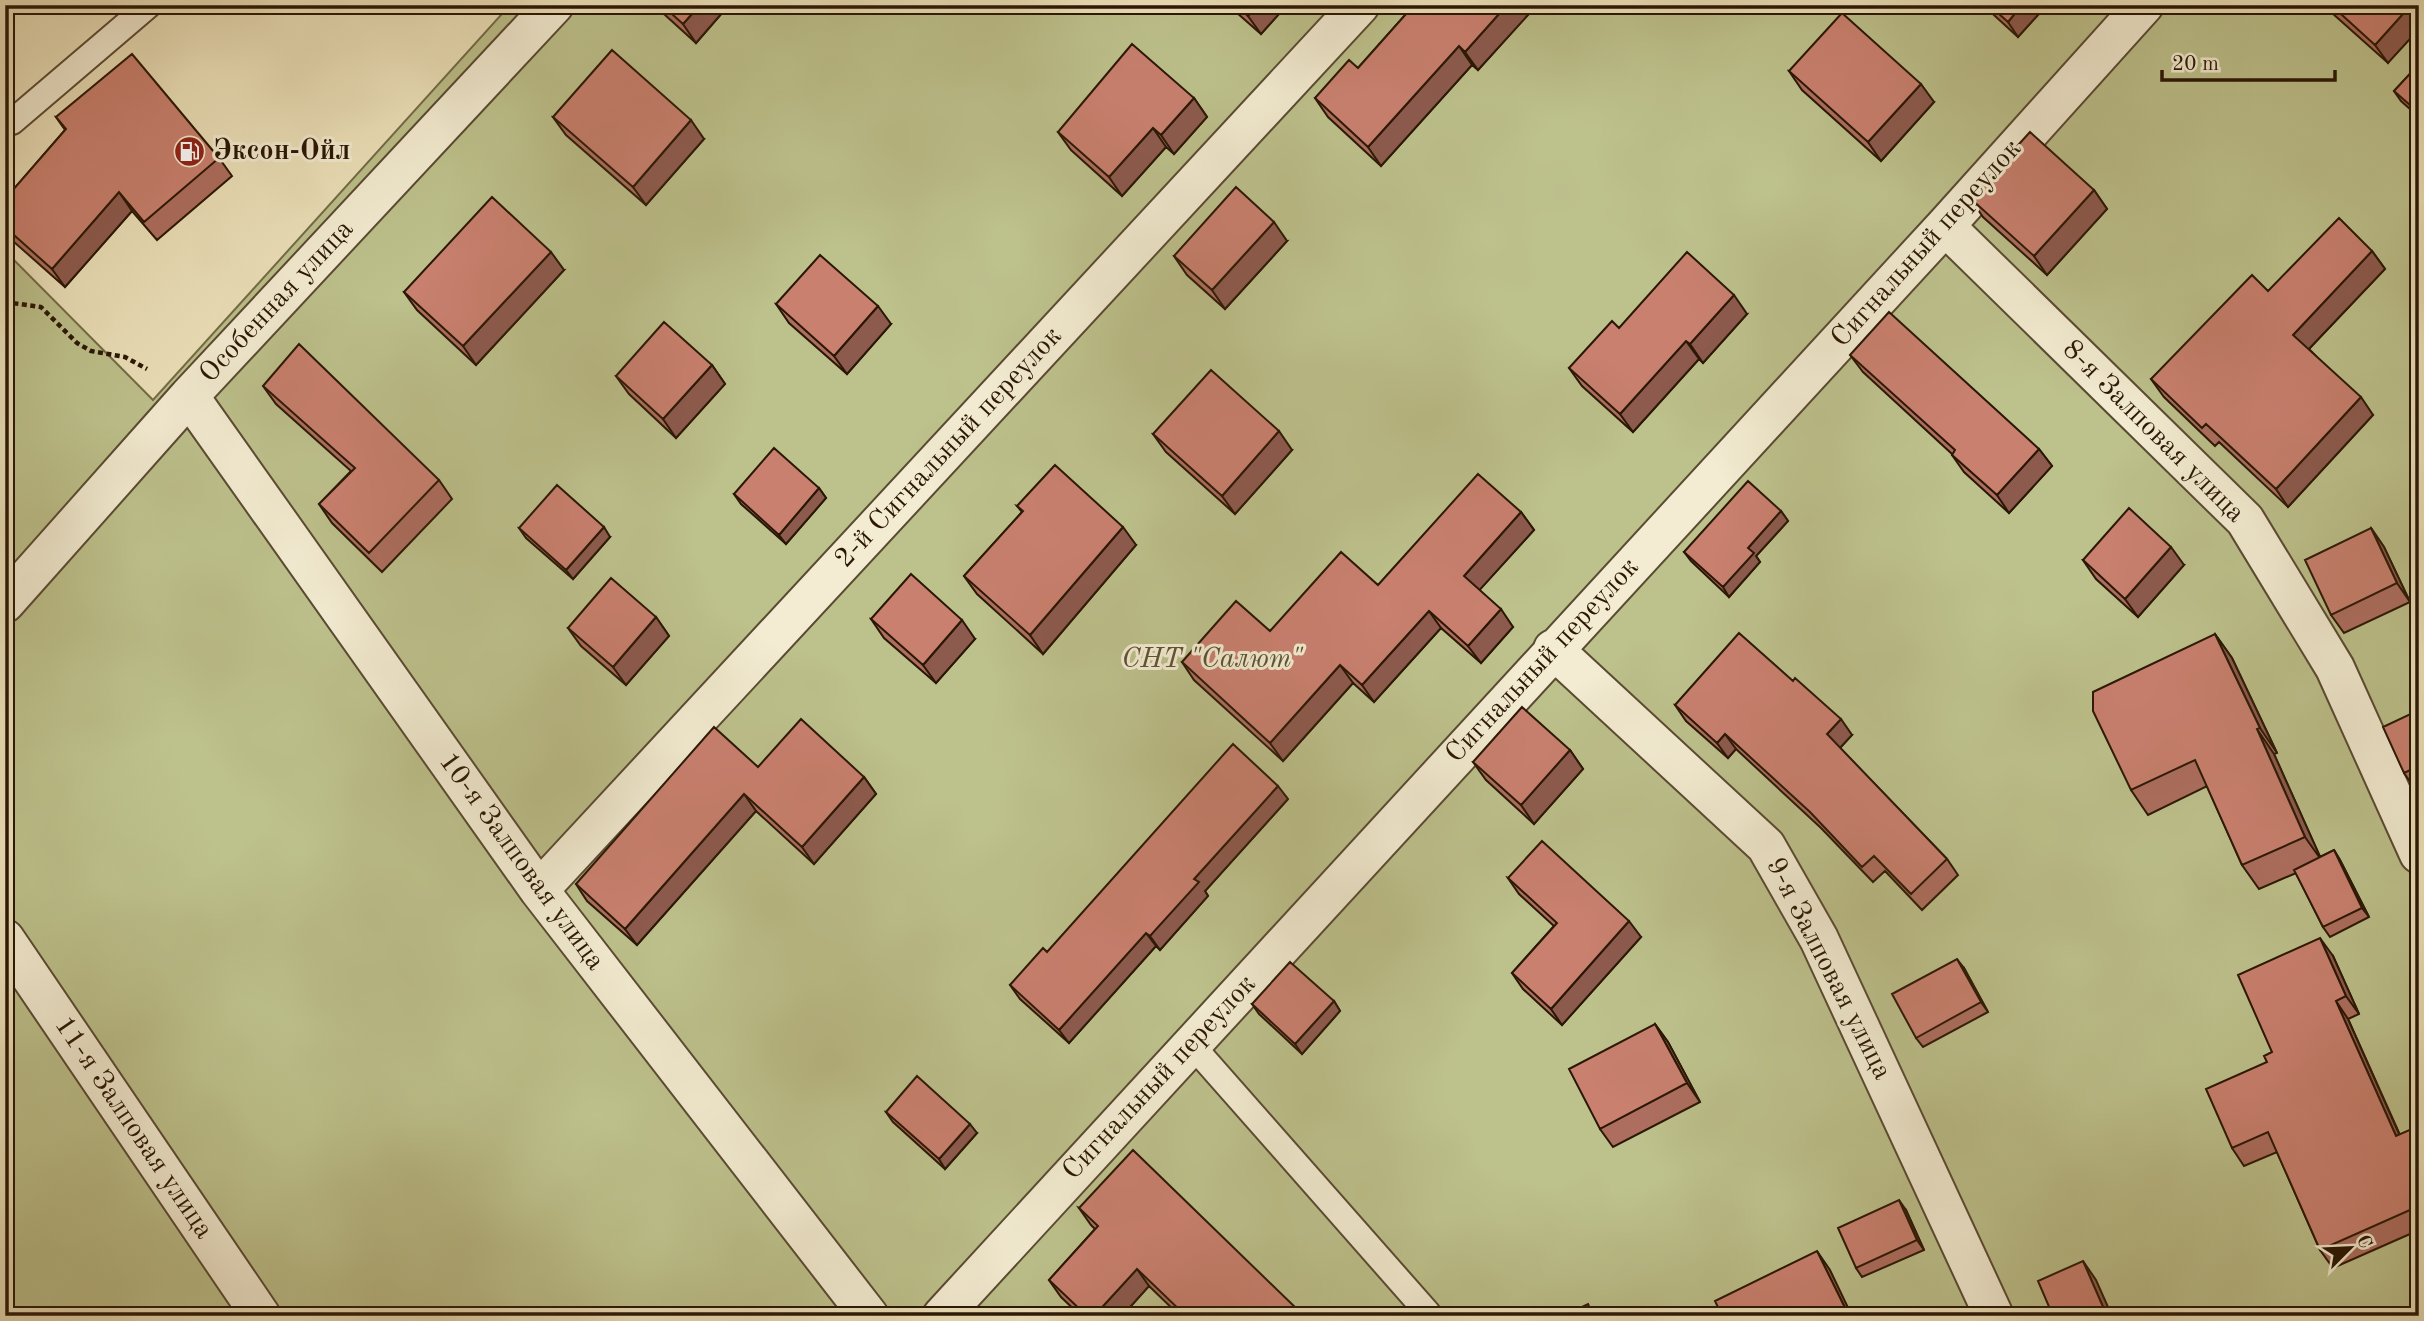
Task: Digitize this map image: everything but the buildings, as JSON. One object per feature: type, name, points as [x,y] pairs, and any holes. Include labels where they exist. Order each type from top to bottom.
[{"type":"street","name":"Особенная улица","points":[[5,603],[189,396],[554,5]]},
{"type":"street","name":"2-й Сигнальный переулок","points":[[539,890],[1360,5]]},
{"type":"street","name":"Сигнальный переулок","points":[[942,1316],[1945,226],[2144,5]]},
{"type":"street","name":"8-я Залповая улица","points":[[1945,226],[2245,520],[2335,668],[2419,854]]},
{"type":"street","name":"10-я Залповая улица","points":[[189,396],[539,890],[869,1316]]},
{"type":"street","name":"9-я Залповая улица","points":[[1553,649],[1766,846],[1819,939],[1994,1316]]},
{"type":"street","name":"11-я Залповая улица","points":[[5,939],[261,1316]]},
{"type":"lane","points":[[5,122],[12,122],[149,5]]},
{"type":"lane","points":[[1191,1044],[1428,1312],[1428,1316]]},
{"type":"path","points":[[5,302],[41,307],[77,343],[90,351],[125,357],[144,368]]},
{"type":"green space","name":"СНТ \"Салют\"","points":[[510,5],[2419,5],[2419,1316],[5,1316],[5,251],[153,400]]},
{"type":"place","name":"Эксон-Ойл","points":[[190,152]]}]
